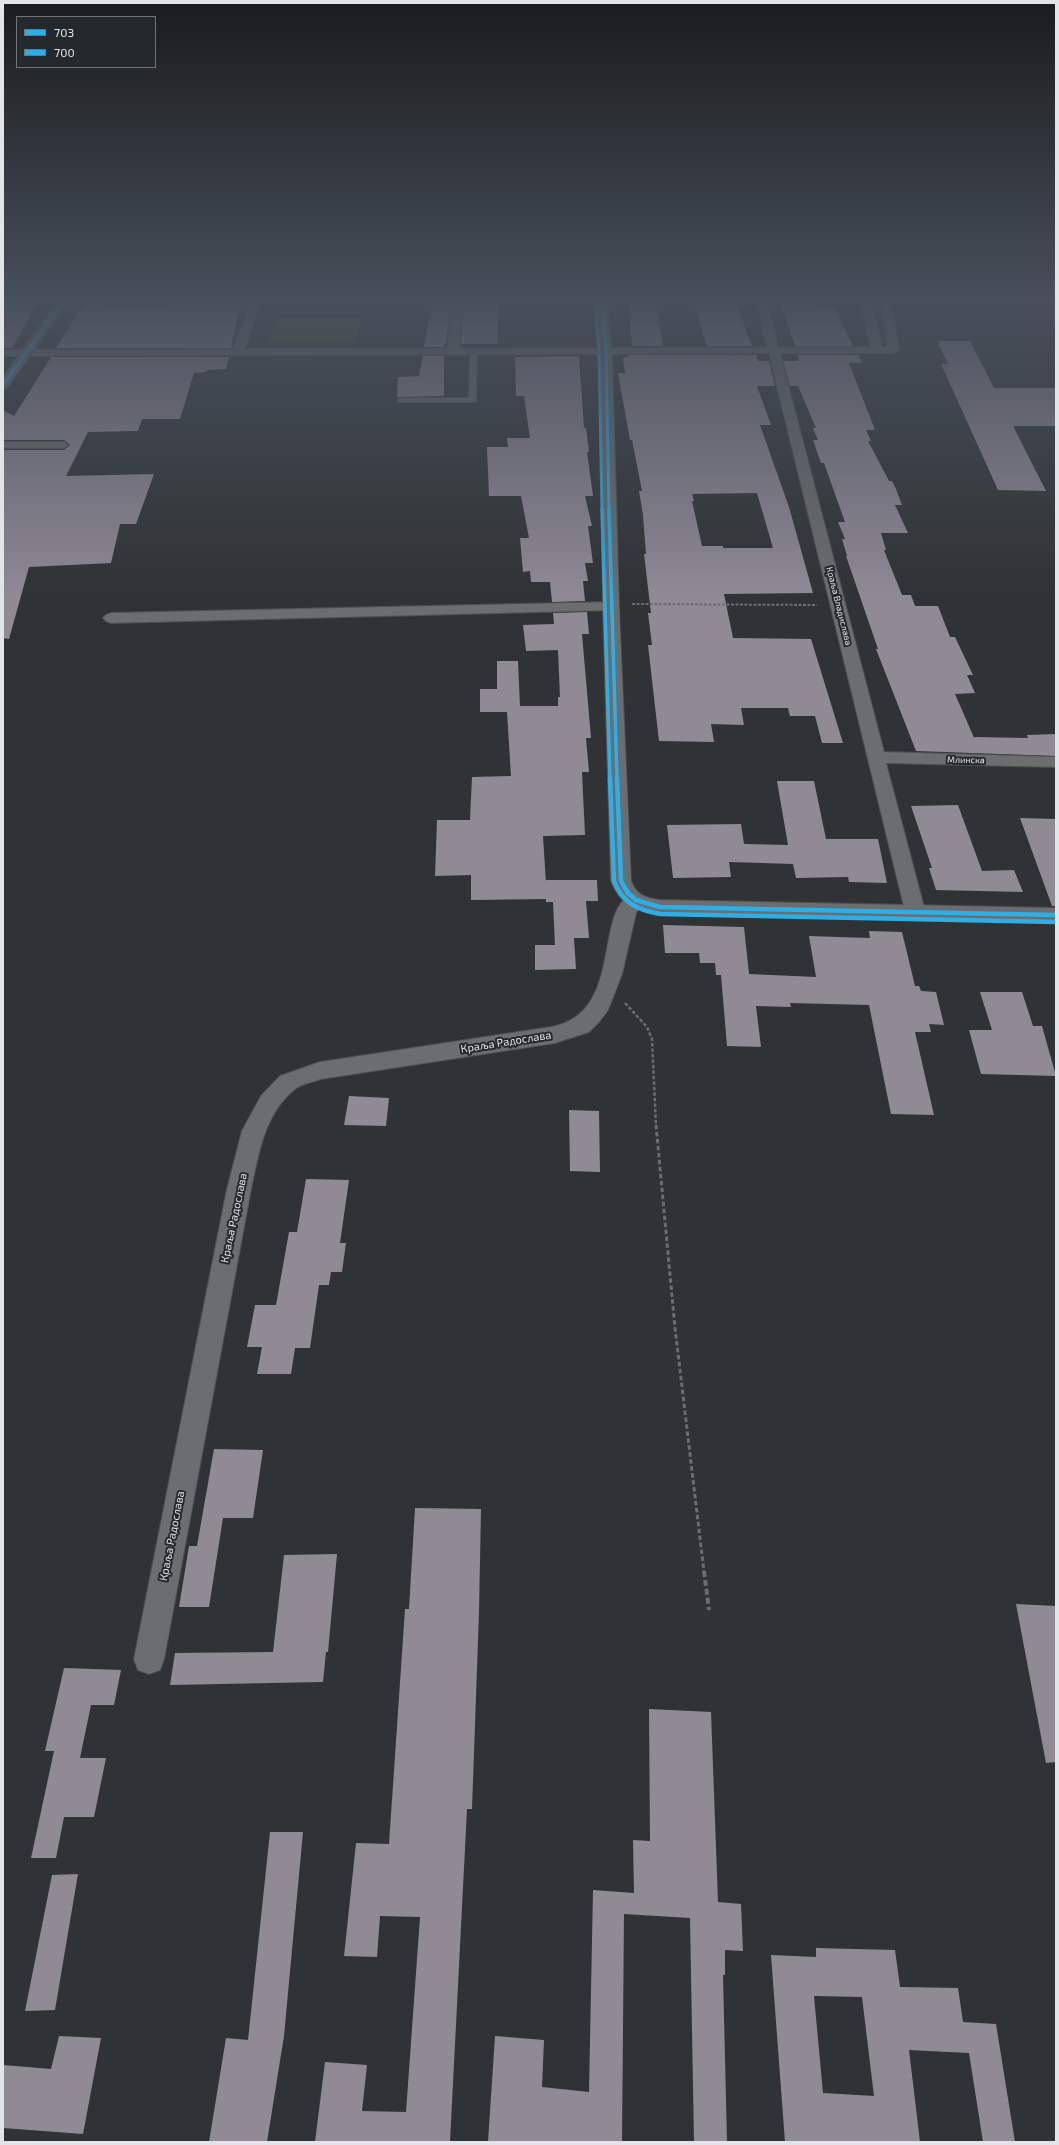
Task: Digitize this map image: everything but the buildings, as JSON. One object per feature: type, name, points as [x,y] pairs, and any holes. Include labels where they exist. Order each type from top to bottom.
[{"type":"street","points":[[607,400],[611,606],[621,881],[625,893],[634,900],[660,907],[1056,914]]},
{"type":"street","name":"Краља Владислава","points":[[786,400],[839,605],[915,911]]},
{"type":"street","points":[[111,618],[611,606]]},
{"type":"street","name":"Млинска","points":[[876,757],[1056,762]]},
{"type":"street","name":"Краља Радослава","points":[[149,1659],[239,1189],[253,1131],[269,1102],[288,1082],[320,1071],[564,1032],[581,1026],[594,1015],[606,992],[626,912],[634,900]]},
{"type":"lane","points":[[3,445],[64,444]]},
{"type":"path","points":[[611,606],[839,605]]},
{"type":"path","points":[[606,992],[619,996],[636,1013],[647,1027],[652,1039],[655,1114],[674,1320],[709,1610]]},
{"type":"transit line","name":"700","points":[[600,400],[604,607],[614,881],[617,889],[625,901],[637,909],[660,914],[1056,922]]},
{"type":"transit line","name":"703","points":[[607,400],[611,607],[621,881],[628,893],[636,900],[660,907],[1056,915]]}]
